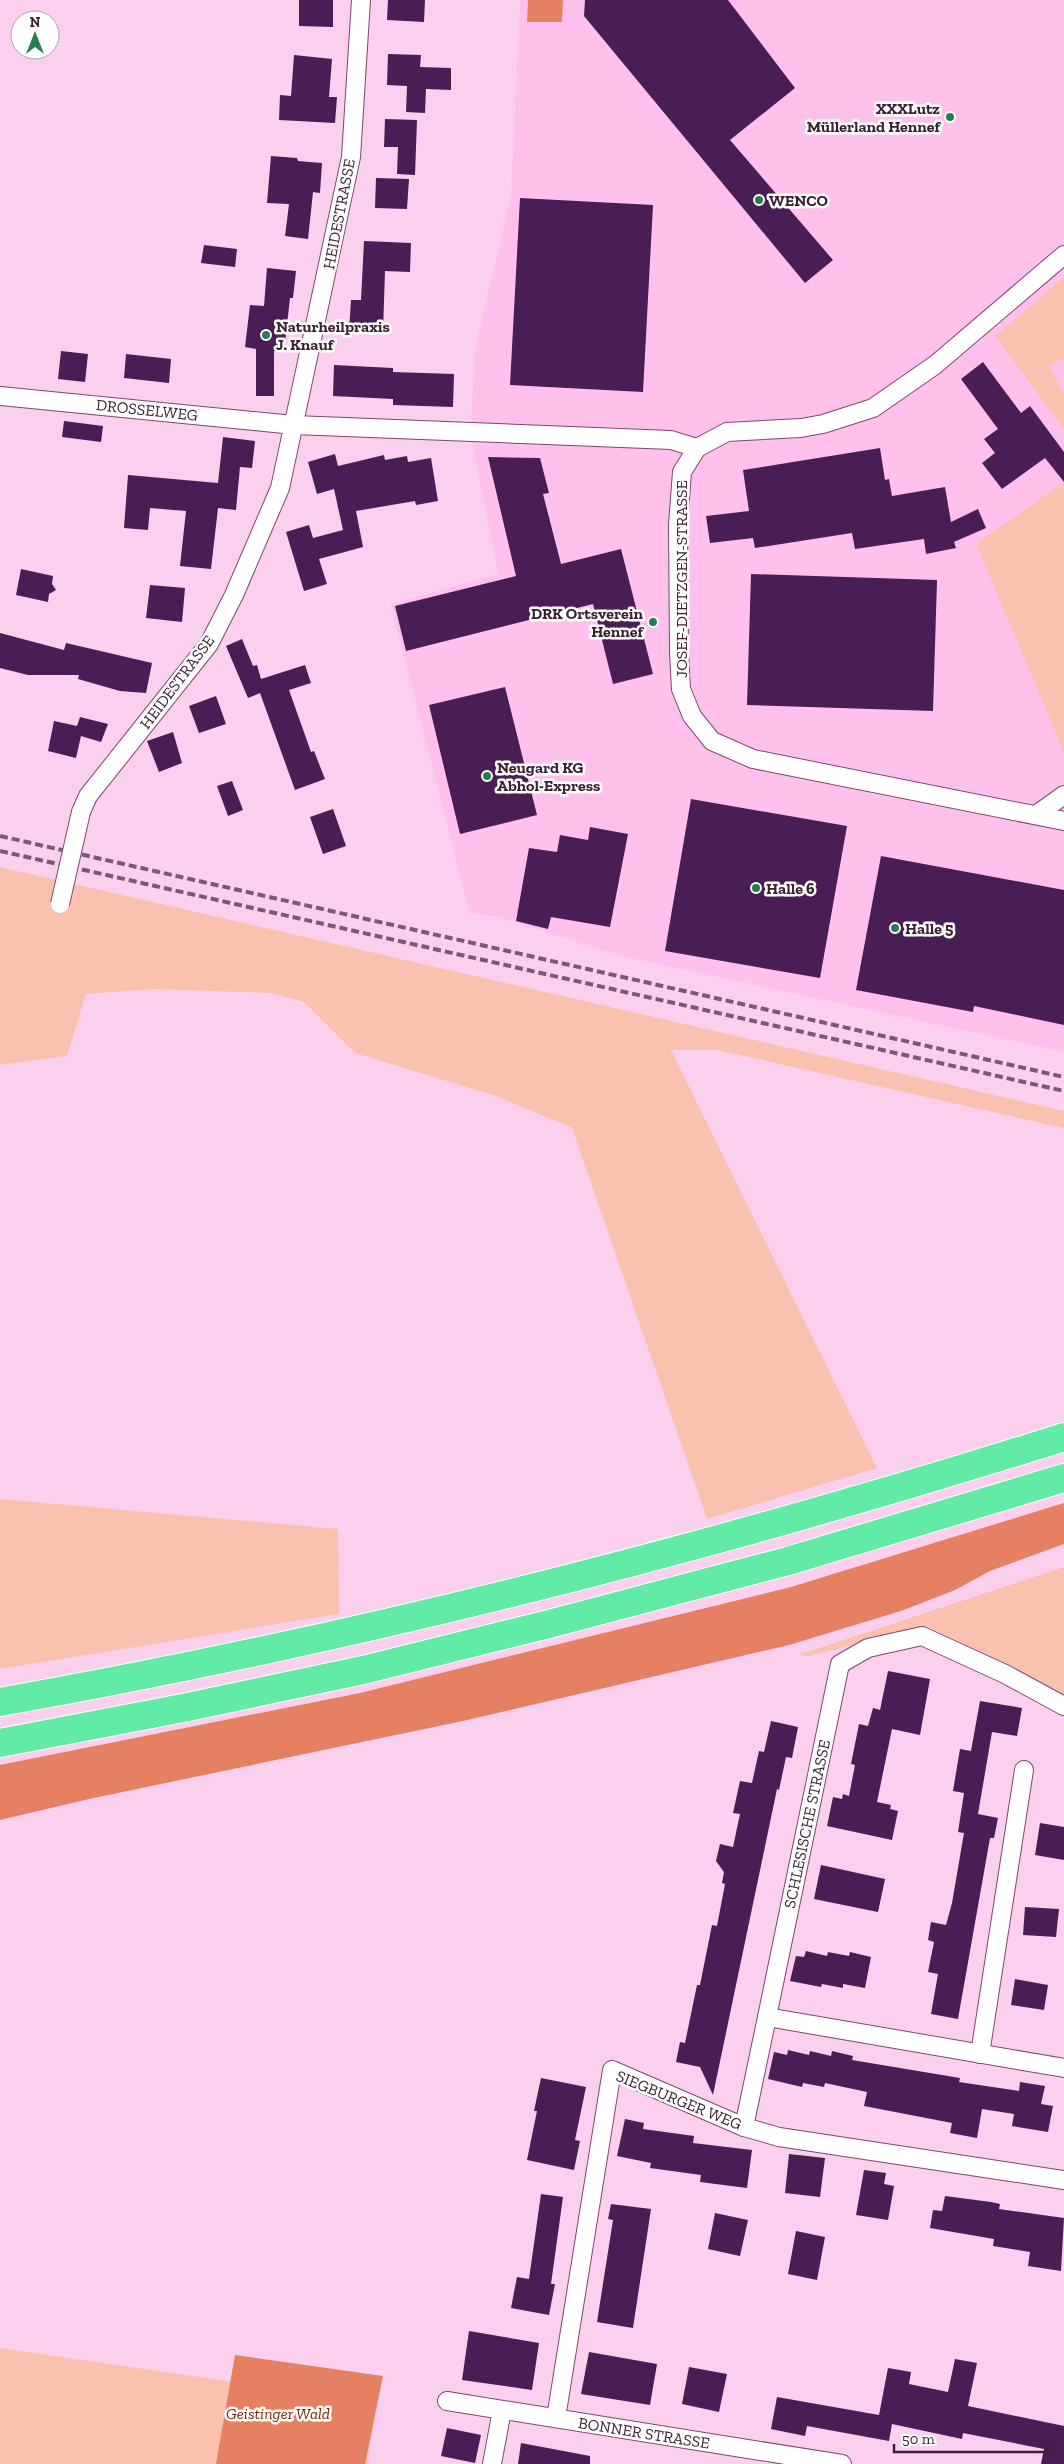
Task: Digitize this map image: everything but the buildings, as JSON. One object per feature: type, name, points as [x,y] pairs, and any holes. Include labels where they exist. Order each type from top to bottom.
[{"type":"highway","points":[[0,1702],[185,1668],[348,1632],[552,1583],[961,1470],[1064,1437]]},
{"type":"highway","points":[[0,1743],[353,1672],[549,1624],[788,1560],[1064,1478]]},
{"type":"street","name":"HEIDESTRASSE","points":[[60,904],[81,812],[88,796],[209,644],[234,596],[280,488],[351,157],[361,0]]},
{"type":"street","name":"JOSEF-DIETZGEN-STRASSE","points":[[1064,255],[934,365],[873,408],[823,424],[801,428],[727,432],[697,448],[682,472],[678,525],[681,689],[692,716],[712,741],[752,759],[1064,821]]},
{"type":"street","name":"DROSSELWEG","points":[[0,396],[294,425]]},
{"type":"street","points":[[294,425],[671,440],[697,448]]},
{"type":"street","points":[[1036,815],[1064,796]]},
{"type":"street","name":"SCHLESISCHE STRASSE","points":[[744,2126],[840,1664],[868,1648],[922,1636],[1005,1674],[1064,1706]]},
{"type":"street","points":[[980,2054],[1024,1770]]},
{"type":"street","points":[[767,2017],[1064,2068]]},
{"type":"street","name":"SIEGBURGER WEG","points":[[556,2418],[612,2070],[744,2126],[779,2137],[1064,2180]]},
{"type":"street","name":"BONNER STRASSE","points":[[447,2401],[835,2464]]},
{"type":"street","points":[[492,2464],[502,2410]]},
{"type":"shaded area","points":[[520,0],[1064,0],[1064,1052],[621,956],[496,916],[469,913],[391,604],[498,574],[470,433],[476,345],[511,195]]},
{"type":"green space","points":[[528,0],[563,0],[562,22],[527,22]]},
{"type":"green space","points":[[1064,277],[1064,358],[1049,365],[1064,394],[1064,429],[995,336]]},
{"type":"green space","points":[[1064,482],[1064,753],[976,544]]},
{"type":"green space","points":[[0,867],[1064,1111],[1064,1128],[717,1050],[671,1050],[877,1468],[707,1519],[572,1128],[499,1097],[355,1053],[304,1002],[270,993],[153,989],[86,994],[67,1056],[0,1065]]},
{"type":"green space","points":[[0,1499],[338,1529],[339,1614],[0,1669]]},
{"type":"green space","points":[[1064,1503],[1064,1544],[990,1571],[955,1590],[901,1611],[789,1645],[463,1721],[89,1799],[0,1820],[0,1765],[360,1693],[791,1587]]},
{"type":"green space","points":[[1064,1567],[1064,1695],[928,1627],[808,1656],[798,1655]]},
{"type":"green space","points":[[0,2348],[377,2403],[367,2464],[0,2464]]},
{"type":"green space","name":"Geistinger Wald","points":[[235,2355],[383,2376],[365,2464],[216,2464]]},
{"type":"railway","points":[[0,836],[1064,1077]]},
{"type":"railway","points":[[0,851],[1064,1091]]},
{"type":"place","name":"XXXLutz Müllerland Hennef","points":[[950,117]]},
{"type":"place","name":"WENCO","points":[[759,200]]},
{"type":"place","name":"Naturheilpraxis J. Knauf","points":[[266,335]]},
{"type":"place","name":"DRK Ortsverein Hennef","points":[[653,622]]},
{"type":"place","name":"Neugard KG Abhol-Express","points":[[487,776]]},
{"type":"place","name":"Halle 6","points":[[756,888]]},
{"type":"place","name":"Halle 5","points":[[895,928]]}]
